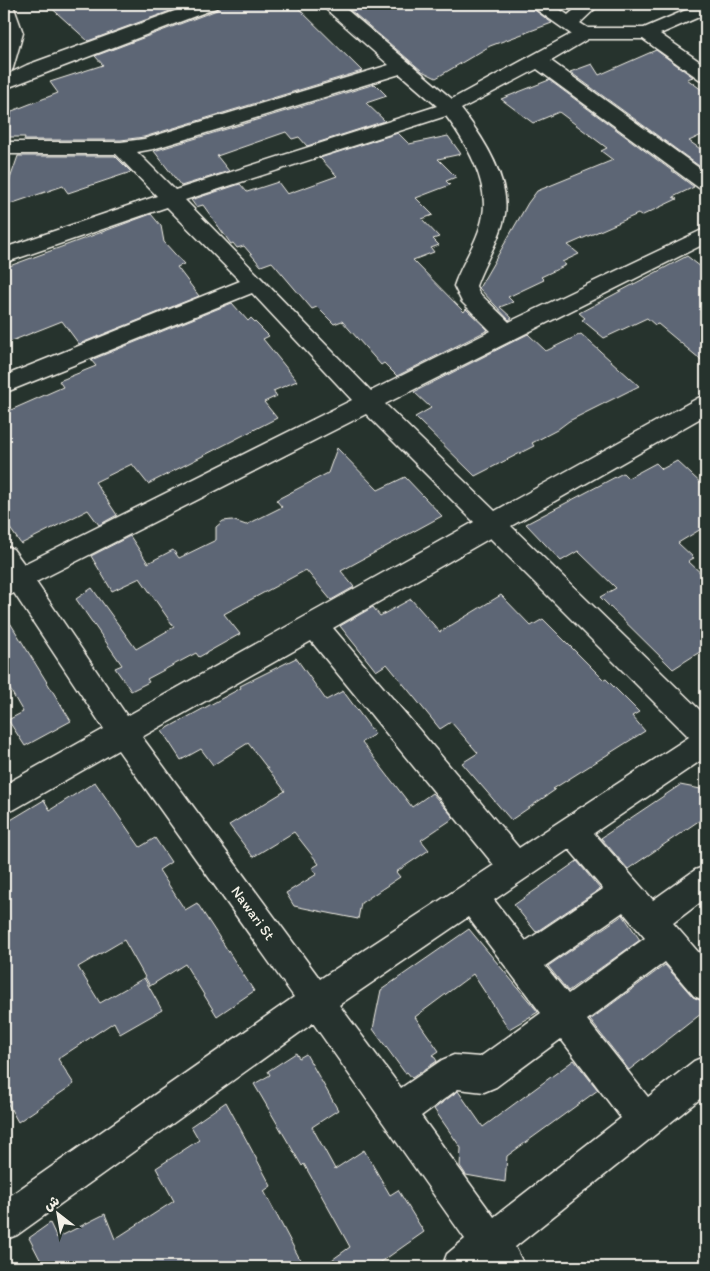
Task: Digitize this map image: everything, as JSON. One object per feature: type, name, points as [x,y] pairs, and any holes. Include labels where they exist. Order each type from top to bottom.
[{"type":"street","points":[[4,83],[34,68],[210,4]]},
{"type":"street","points":[[329,4],[449,108],[480,156],[495,197],[493,217],[467,280],[466,291],[506,332]]},
{"type":"street","points":[[540,4],[577,29],[647,33],[706,8]]},
{"type":"street","points":[[4,256],[171,198],[449,108],[538,62],[577,29],[591,4]]},
{"type":"street","points":[[4,5],[14,33],[6,59]]},
{"type":"street","points":[[647,33],[706,75]]},
{"type":"street","points":[[538,62],[706,183]]},
{"type":"street","points":[[4,148],[121,148],[156,143],[403,67]]},
{"type":"street","points":[[121,148],[255,283],[368,402],[706,735]]},
{"type":"street","points":[[9,573],[368,402],[506,332],[703,240]]},
{"type":"street","points":[[4,385],[255,283]]},
{"type":"street","points":[[4,800],[706,404]]},
{"type":"street","name":"Nawari St","points":[[9,573],[316,1001],[398,1112],[498,1255]]},
{"type":"street","points":[[314,625],[516,868]]},
{"type":"street","points":[[4,1222],[316,1001],[706,741]]},
{"type":"street","points":[[572,830],[706,986]]},
{"type":"street","points":[[398,1112],[454,1072],[484,1075],[565,1017],[659,931],[706,880]]},
{"type":"street","points":[[523,962],[625,892]]},
{"type":"street","points":[[472,898],[645,1121]]},
{"type":"street","points":[[460,1267],[498,1255],[645,1121],[706,1073]]},
{"type":"building","points":[[47,4],[189,4],[88,41]]},
{"type":"building","points":[[221,4],[294,4],[362,71],[144,137],[121,140],[24,140],[25,137],[7,137],[12,111],[58,93],[50,82],[103,65],[95,56],[217,10]]},
{"type":"building","points":[[361,4],[519,4],[532,8],[552,23],[490,46],[436,78],[422,71],[349,9]]},
{"type":"building","points":[[656,50],[693,77],[687,79],[706,93],[706,133],[689,141],[706,153],[706,171],[570,72],[592,64],[599,75]]},
{"type":"building","points":[[549,80],[694,187],[673,197],[677,199],[641,216],[638,214],[568,245],[579,254],[562,262],[566,265],[541,277],[544,280],[508,297],[513,302],[500,307],[512,318],[509,320],[479,288],[528,203],[537,191],[613,160],[601,151],[607,148],[559,112],[533,123],[501,99]]},
{"type":"building","points":[[375,84],[387,96],[366,103],[385,121],[307,146],[299,137],[292,139],[286,132],[217,156],[229,171],[181,186],[154,151]]},
{"type":"building","points":[[398,133],[409,144],[448,136],[461,154],[438,159],[456,177],[446,181],[450,185],[416,198],[433,215],[422,219],[439,237],[433,239],[439,245],[431,248],[434,252],[413,260],[464,312],[466,309],[488,330],[397,376],[384,363],[381,365],[342,321],[334,324],[317,307],[312,309],[272,262],[261,266],[244,246],[237,248],[233,243],[231,244],[203,205],[196,207],[191,200],[240,184],[247,192],[278,182],[287,194],[337,176],[320,158]]},
{"type":"building","points":[[18,156],[115,156],[131,172],[68,193],[63,186],[4,206],[4,196]]},
{"type":"building","points":[[151,214],[161,226],[164,242],[184,264],[177,267],[199,296],[79,344],[62,321],[4,344],[4,268]]},
{"type":"building","points":[[687,256],[706,271],[706,364],[658,324],[655,325],[647,318],[604,338],[582,320],[585,318],[579,313]]},
{"type":"building","points":[[232,303],[248,321],[251,318],[269,336],[263,339],[297,381],[273,391],[277,396],[264,402],[277,418],[148,484],[132,464],[95,482],[117,515],[99,525],[88,510],[21,544],[4,520],[4,413],[63,387],[59,381],[96,366],[91,360]]},
{"type":"building","points":[[528,334],[546,351],[581,334],[639,386],[569,421],[557,430],[532,443],[534,446],[475,476],[415,417],[431,408],[414,392]]},
{"type":"building","points":[[337,448],[378,490],[405,477],[442,516],[341,571],[354,587],[331,600],[306,570],[224,614],[240,634],[199,657],[196,653],[147,679],[149,682],[131,691],[115,668],[122,665],[76,599],[92,588],[136,649],[174,627],[140,578],[112,591],[91,556],[130,536],[148,563],[173,550],[179,558],[216,540],[216,527],[223,521],[232,520],[246,525],[282,507],[276,500],[328,473]]},
{"type":"building","points":[[677,461],[706,488],[706,526],[678,543],[694,558],[688,561],[706,578],[706,648],[673,669],[600,597],[616,588],[578,551],[561,561],[526,524],[623,473],[628,478],[656,463],[662,469]]},
{"type":"building","points":[[501,595],[531,626],[543,619],[639,712],[632,716],[645,731],[553,789],[555,790],[511,820],[462,763],[478,753],[451,722],[440,729],[387,664],[376,671],[340,626],[373,607],[380,616],[411,599],[440,632]]},
{"type":"building","points":[[4,613],[71,721],[25,746],[8,720],[23,712],[4,679]]},
{"type":"building","points":[[296,658],[326,700],[343,691],[375,734],[362,742],[412,807],[432,793],[454,818],[421,840],[429,850],[396,872],[400,877],[361,903],[358,919],[294,906],[286,893],[317,874],[312,868],[319,864],[294,832],[253,857],[229,825],[285,791],[248,743],[213,765],[201,749],[181,760],[162,731],[241,688],[240,686]]},
{"type":"building","points":[[95,782],[140,847],[155,838],[171,862],[159,870],[185,910],[197,903],[254,991],[217,1016],[185,964],[150,986],[124,940],[78,967],[100,1003],[144,978],[162,1010],[120,1034],[114,1022],[58,1059],[74,1084],[18,1122],[4,1097],[4,824],[44,800],[50,810]]},
{"type":"building","points":[[680,785],[706,790],[706,816],[628,869],[601,838]]},
{"type":"building","points":[[577,861],[600,889],[536,932],[514,905]]},
{"type":"building","points":[[623,915],[640,940],[568,991],[548,966]]},
{"type":"building","points":[[469,929],[538,1012],[509,1029],[473,974],[415,1017],[439,1051],[433,1055],[437,1061],[412,1078],[407,1072],[405,1073],[373,1029],[381,990]]},
{"type":"building","points":[[665,965],[693,997],[706,1003],[706,1010],[629,1070],[590,1020]]},
{"type":"building","points":[[296,1053],[299,1058],[306,1054],[338,1110],[312,1127],[335,1169],[364,1150],[390,1195],[398,1190],[424,1232],[374,1267],[322,1267],[350,1247],[304,1164],[302,1166],[254,1084],[270,1075],[268,1071]]},
{"type":"building","points":[[574,1060],[598,1090],[507,1156],[505,1182],[466,1175],[460,1166],[461,1148],[434,1109],[458,1091],[483,1127]]},
{"type":"building","points":[[226,1102],[271,1186],[264,1191],[304,1267],[44,1267],[29,1238],[50,1223],[57,1238],[105,1214],[115,1239],[174,1201],[156,1168],[199,1140],[191,1126]]}]
